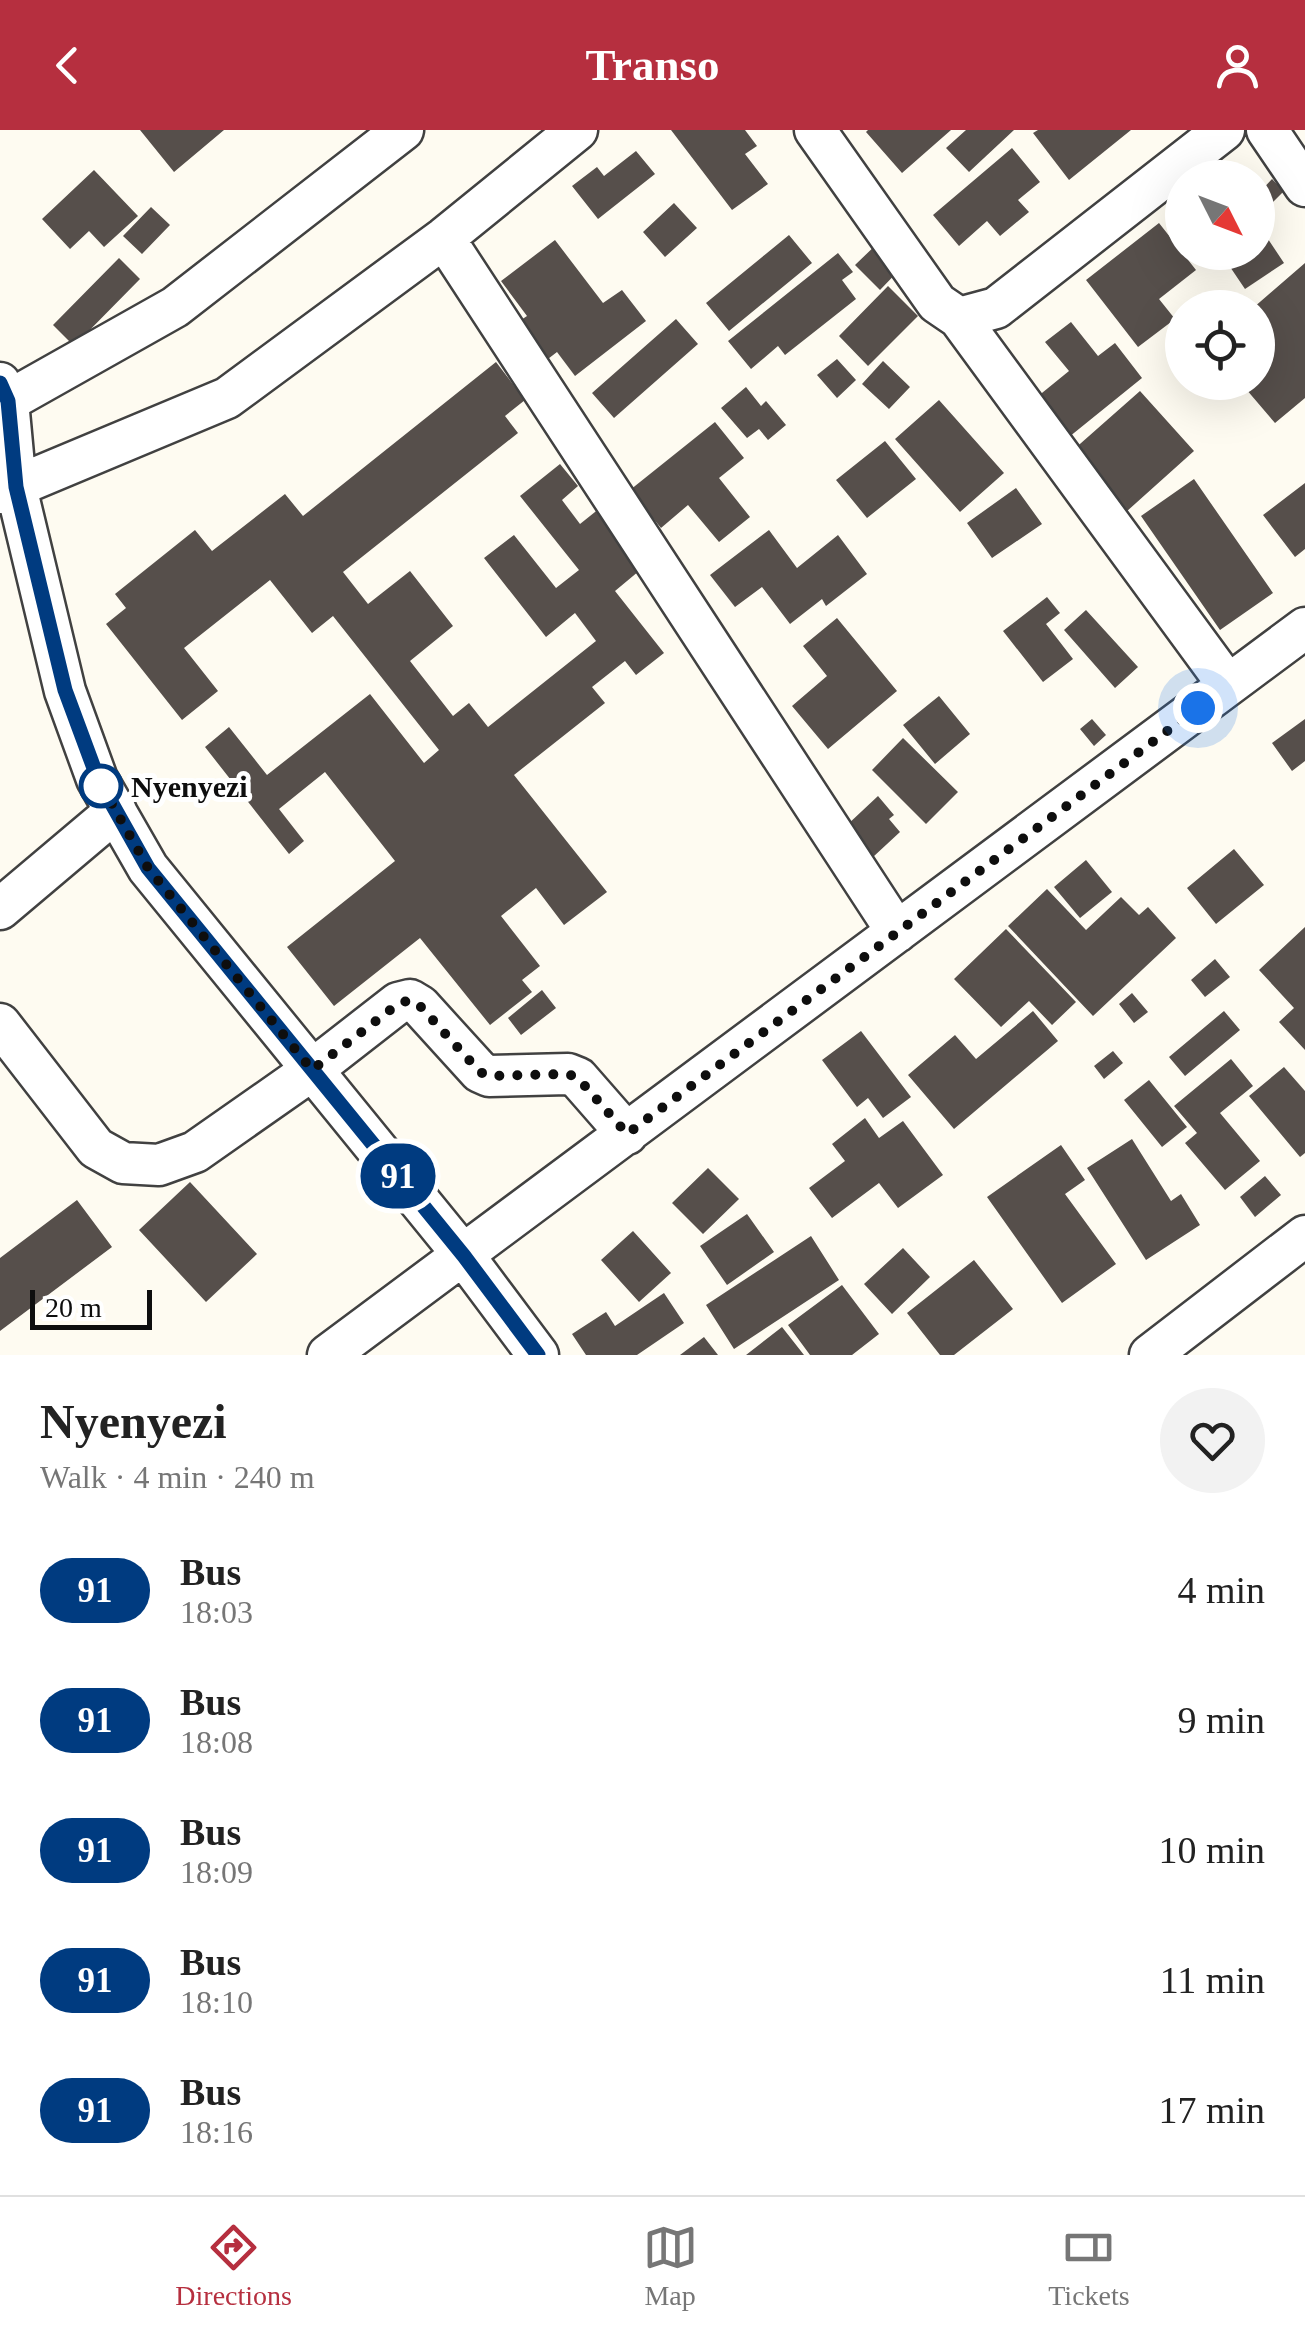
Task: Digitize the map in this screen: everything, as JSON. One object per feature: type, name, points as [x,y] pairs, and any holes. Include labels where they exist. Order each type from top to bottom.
[{"type":"street","points":[[404,130],[175,307],[4,392],[8,490],[65,690],[98,779],[148,868],[464,1256],[538,1355]]},
{"type":"street","points":[[8,490],[228,398],[444,238],[578,130]]},
{"type":"street","points":[[815,130],[937,303],[959,318],[1228,685]]},
{"type":"street","points":[[959,318],[996,308],[1224,130]]},
{"type":"street","points":[[1267,130],[1305,186]]},
{"type":"street","points":[[444,238],[897,932]]},
{"type":"street","points":[[328,1355],[1305,628]]},
{"type":"street","points":[[0,909],[116,811]]},
{"type":"street","points":[[0,1024],[96,1148],[124,1163],[159,1166],[195,1152],[398,1004],[410,1000],[480,1072],[489,1076],[568,1074],[578,1078],[627,1134]]},
{"type":"street","points":[[1150,1355],[1305,1236]]},
{"type":"building","points":[[140,130],[224,130],[174,172]]},
{"type":"building","points":[[671,130],[745,130],[757,146],[745,154],[768,184],[732,210]]},
{"type":"building","points":[[868,130],[951,130],[902,173]]},
{"type":"building","points":[[966,130],[1014,130],[969,172],[946,148]]},
{"type":"building","points":[[1131,130],[1069,180],[1033,133]]},
{"type":"building","points":[[1012,148],[1040,182],[1018,200],[1029,212],[1000,236],[987,221],[959,246],[933,215]]},
{"type":"building","points":[[636,151],[655,174],[598,219],[572,186],[597,167],[604,176]]},
{"type":"building","points":[[94,170],[138,216],[104,247],[89,231],[70,249],[42,219]]},
{"type":"building","points":[[1275,182],[1284,191],[1275,200]]},
{"type":"building","points":[[674,203],[697,228],[665,257],[643,232]]},
{"type":"building","points":[[151,207],[170,225],[142,254],[123,236]]},
{"type":"building","points":[[1159,223],[1165,231],[1165,270],[1196,270],[1165,290],[1159,299],[1165,306],[1165,327],[1138,347],[1086,280]]},
{"type":"building","points":[[789,235],[812,263],[729,331],[706,303]]},
{"type":"building","points":[[555,240],[603,303],[622,290],[646,321],[575,376],[557,352],[544,362],[515,324],[527,316],[501,281]]},
{"type":"building","points":[[881,240],[906,263],[880,290],[855,265]]},
{"type":"building","points":[[1275,250],[1284,263],[1275,269]]},
{"type":"building","points":[[838,253],[853,272],[842,280],[856,299],[785,355],[778,346],[751,369],[728,341]]},
{"type":"building","points":[[119,258],[140,279],[74,346],[53,325]]},
{"type":"building","points":[[1305,263],[1305,398],[1275,423],[1255,400],[1275,400],[1274,290]]},
{"type":"building","points":[[1232,270],[1274,270],[1245,289]]},
{"type":"building","points":[[888,286],[918,316],[868,366],[839,336]]},
{"type":"building","points":[[676,319],[698,344],[614,418],[592,393]]},
{"type":"building","points":[[1071,322],[1098,356],[1115,343],[1142,378],[1069,437],[1037,397],[1069,371],[1045,342]]},
{"type":"building","points":[[837,359],[856,380],[837,398],[817,375]]},
{"type":"building","points":[[883,361],[910,387],[889,409],[862,384]]},
{"type":"building","points":[[496,362],[525,400],[505,416],[518,433],[343,572],[368,604],[410,571],[453,626],[410,661],[453,716],[469,703],[488,727],[596,641],[575,613],[546,637],[484,558],[514,535],[556,588],[579,570],[520,496],[560,464],[578,486],[562,500],[580,524],[600,508],[645,566],[615,591],[664,653],[636,675],[625,661],[592,687],[605,703],[514,775],[607,892],[564,925],[536,888],[501,916],[540,966],[522,980],[532,992],[490,1025],[420,938],[334,1006],[287,947],[395,861],[325,772],[279,809],[304,841],[289,854],[205,747],[229,727],[267,775],[370,694],[424,763],[439,750],[333,616],[312,633],[270,580],[184,648],[218,691],[182,720],[106,624],[126,608],[115,594],[195,530],[212,551],[285,494],[303,516]]},
{"type":"building","points":[[746,387],[761,406],[766,401],[786,425],[768,440],[759,429],[747,438],[721,408]]},
{"type":"building","points":[[1140,391],[1194,451],[1126,512],[1072,451]]},
{"type":"building","points":[[939,400],[1004,473],[960,512],[895,439]]},
{"type":"building","points":[[715,422],[744,458],[719,478],[750,517],[719,542],[688,505],[661,528],[630,490]]},
{"type":"building","points":[[885,441],[916,479],[867,518],[836,480]]},
{"type":"building","points":[[1194,479],[1273,593],[1220,630],[1141,516]]},
{"type":"building","points":[[1305,483],[1305,549],[1295,557],[1263,515]]},
{"type":"building","points":[[1016,488],[1042,524],[992,558],[967,523]]},
{"type":"building","points":[[769,530],[797,568],[838,535],[867,574],[826,606],[822,599],[790,624],[762,587],[735,607],[710,575]]},
{"type":"building","points":[[1047,597],[1060,613],[1046,624],[1073,659],[1043,682],[1003,631]]},
{"type":"building","points":[[1086,610],[1138,667],[1115,688],[1064,630]]},
{"type":"building","points":[[837,618],[897,691],[828,749],[792,706],[827,676],[803,646]]},
{"type":"building","points":[[939,696],[970,734],[935,764],[903,725]]},
{"type":"building","points":[[1092,719],[1106,735],[1094,746],[1080,729]]},
{"type":"building","points":[[1305,719],[1305,761],[1292,771],[1272,743]]},
{"type":"building","points":[[903,738],[958,792],[926,824],[872,770]]},
{"type":"building","points":[[878,796],[894,815],[889,819],[900,832],[873,857],[846,826]]},
{"type":"building","points":[[1234,849],[1264,885],[1216,924],[1187,888]]},
{"type":"building","points":[[1086,860],[1112,892],[1080,918],[1054,887]]},
{"type":"building","points":[[1047,889],[1086,930],[1121,897],[1139,915],[1148,907],[1176,938],[1093,1016],[1008,926]]},
{"type":"building","points":[[1305,927],[1305,1050],[1279,1022],[1294,1008],[1259,970]]},
{"type":"building","points":[[1006,929],[1076,1002],[1052,1025],[1029,1001],[1001,1027],[954,979]]},
{"type":"building","points":[[1215,959],[1230,977],[1205,997],[1191,980]]},
{"type":"building","points":[[542,990],[556,1008],[521,1035],[508,1018]]},
{"type":"building","points":[[1132,993],[1148,1012],[1134,1023],[1119,1004]]},
{"type":"building","points":[[1033,1011],[1058,1041],[954,1129],[908,1075],[955,1035],[976,1059]]},
{"type":"building","points":[[1224,1011],[1240,1030],[1185,1076],[1169,1057]]},
{"type":"building","points":[[861,1031],[911,1097],[883,1118],[868,1098],[857,1107],[822,1060]]},
{"type":"building","points":[[1113,1051],[1123,1063],[1104,1079],[1094,1066]]},
{"type":"building","points":[[1231,1059],[1253,1086],[1220,1113],[1260,1161],[1225,1190],[1185,1143],[1197,1133],[1174,1106]]},
{"type":"building","points":[[1284,1067],[1305,1091],[1305,1153],[1300,1157],[1249,1096]]},
{"type":"building","points":[[1149,1080],[1187,1127],[1162,1147],[1124,1100]]},
{"type":"building","points":[[865,1118],[879,1138],[903,1121],[943,1175],[898,1208],[879,1183],[832,1218],[809,1188],[845,1161],[832,1144]]},
{"type":"building","points":[[1132,1139],[1171,1201],[1181,1194],[1200,1225],[1146,1260],[1087,1168]]},
{"type":"building","points":[[1061,1145],[1085,1180],[1065,1194],[1116,1264],[1062,1303],[987,1197]]},
{"type":"building","points":[[708,1168],[739,1199],[703,1234],[672,1203]]},
{"type":"building","points":[[1265,1176],[1281,1195],[1255,1217],[1240,1197]]},
{"type":"building","points":[[190,1182],[257,1254],[206,1302],[139,1230]]},
{"type":"building","points":[[77,1200],[112,1247],[0,1331],[0,1258]]},
{"type":"building","points":[[747,1214],[774,1252],[727,1285],[700,1246]]},
{"type":"building","points":[[633,1231],[671,1273],[639,1302],[601,1260]]},
{"type":"building","points":[[811,1236],[839,1280],[734,1349],[706,1305]]},
{"type":"building","points":[[903,1248],[930,1277],[892,1314],[864,1284]]},
{"type":"building","points":[[974,1260],[1013,1309],[954,1355],[940,1355],[907,1313]]},
{"type":"building","points":[[842,1285],[879,1334],[852,1355],[810,1355],[788,1325]]},
{"type":"building","points":[[664,1293],[684,1323],[637,1355],[586,1355],[572,1334],[606,1312],[615,1326]]},
{"type":"building","points":[[782,1327],[804,1355],[746,1355]]},
{"type":"building","points":[[704,1337],[718,1355],[680,1355]]},
{"type":"bus line","name":"91","points":[[0,383],[8,401],[16,487],[65,690],[98,779],[148,868],[464,1256],[538,1355]]},
{"type":"place","name":"Nyenyezi","points":[[101,786]]},
{"type":"route","points":[[101,786],[98,779],[148,868],[312,1070],[398,1004],[410,1000],[480,1072],[489,1076],[568,1074],[578,1078],[627,1134],[1198,708]]}]
